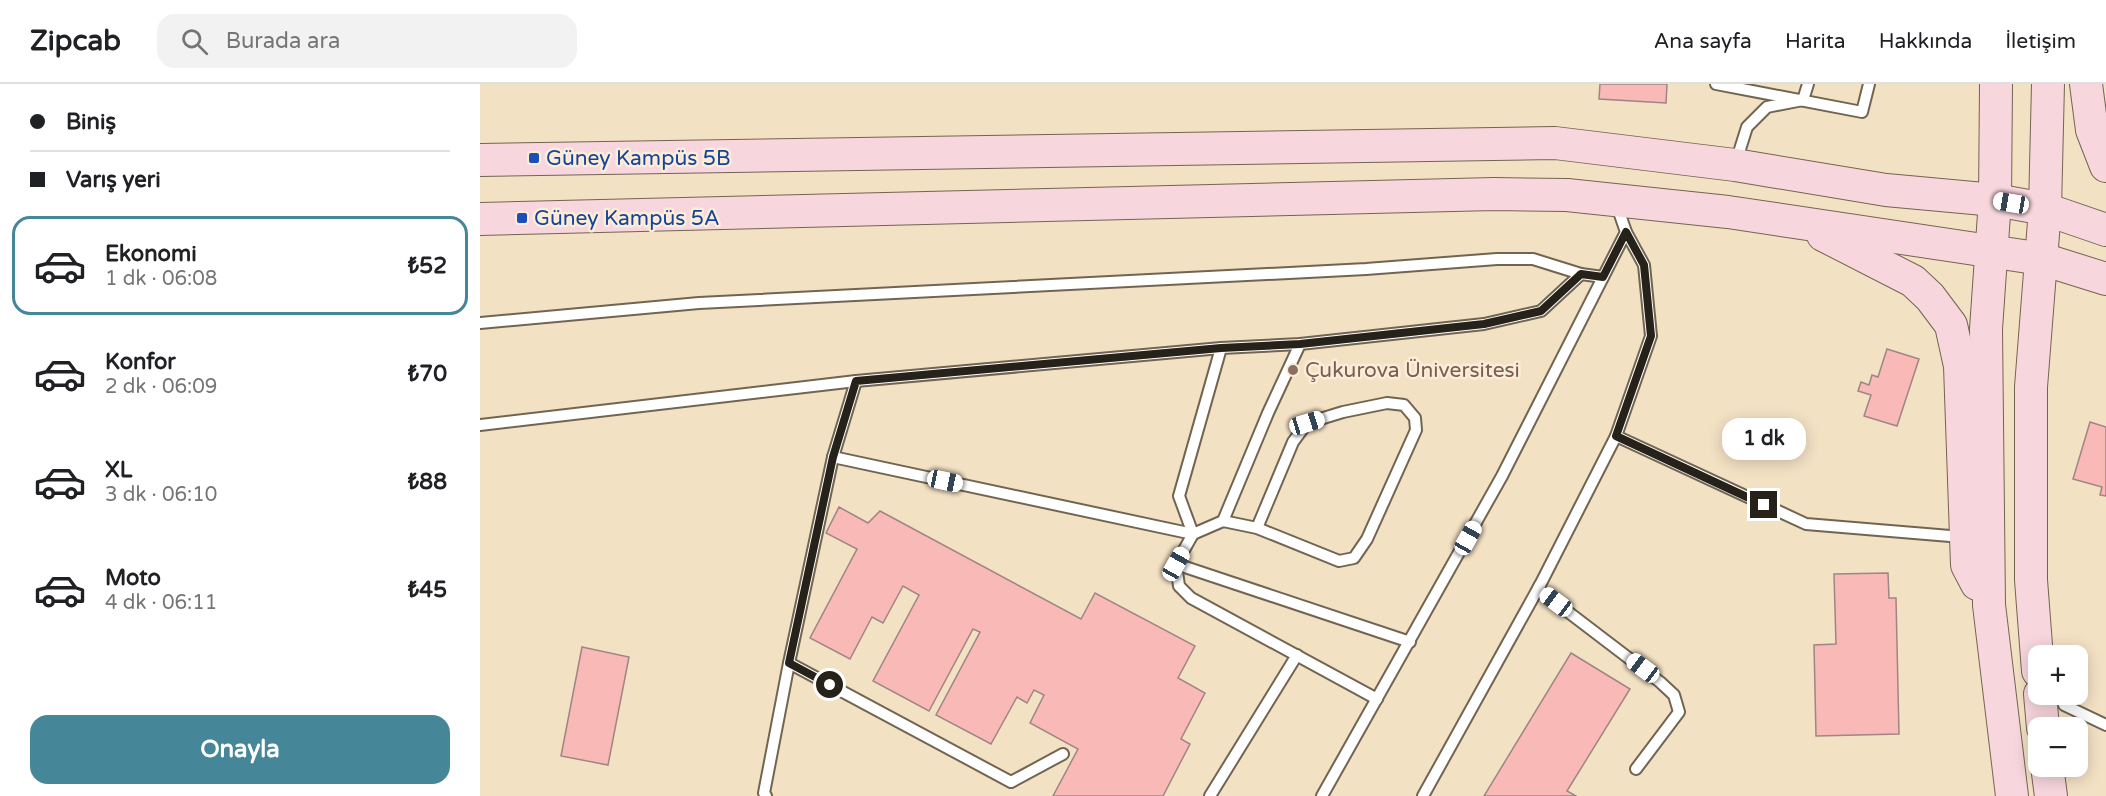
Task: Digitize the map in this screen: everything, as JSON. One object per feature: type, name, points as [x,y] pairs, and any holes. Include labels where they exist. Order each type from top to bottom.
[{"type":"street","points":[[1996,84],[1995,200],[1986,329],[1989,605],[2012,796]]},
{"type":"street","points":[[2036,645],[2031,580],[2031,387],[2045,209],[2048,84]]},
{"type":"street","points":[[2086,84],[2092,130],[2106,166]]},
{"type":"street","points":[[480,159],[1555,143],[1736,165],[1886,190],[1995,200],[2045,209],[2106,230]]},
{"type":"street","points":[[480,219],[1494,194],[1567,195],[1728,212],[1990,250],[2042,259],[2106,279]]},
{"type":"street","points":[[1798,223],[1913,280],[1930,297],[1951,325],[1960,366],[1967,565],[1989,605]]},
{"type":"street","points":[[2048,777],[2051,796]]},
{"type":"lane","points":[[1716,84],[1754,87],[1862,112],[1869,84]]},
{"type":"lane","points":[[1803,100],[1808,84]]},
{"type":"lane","points":[[1736,165],[1747,127],[1767,107],[1803,100]]},
{"type":"lane","points":[[1423,796],[1540,584],[1616,436],[1651,336],[1644,265],[1626,232],[1615,200]]},
{"type":"lane","points":[[1322,796],[1502,476],[1626,232]]},
{"type":"lane","points":[[480,322],[699,303],[1366,269],[1497,259],[1533,260],[1581,274],[1603,277]]},
{"type":"lane","points":[[480,425],[856,381],[1221,348],[1300,344],[1484,324],[1541,311],[1581,274]]},
{"type":"lane","points":[[1222,520],[1300,344]]},
{"type":"lane","points":[[1193,534],[1179,496],[1221,348]]},
{"type":"lane","points":[[766,796],[764,793],[789,663],[833,457],[856,381]]},
{"type":"lane","points":[[1257,528],[1293,442],[1307,423],[1343,412],[1388,403],[1404,405],[1415,418],[1416,430],[1367,540],[1354,558],[1339,561],[1257,528],[1222,520],[1193,534],[1176,564],[1179,586],[1191,598],[1377,699]]},
{"type":"lane","points":[[1616,436],[1806,524],[1966,537]]},
{"type":"lane","points":[[833,457],[1193,534]]},
{"type":"lane","points":[[1176,564],[1410,642]]},
{"type":"lane","points":[[2031,580],[2038,587],[2047,645]]},
{"type":"lane","points":[[1540,584],[1538,589],[1674,695],[1679,712],[1636,769]]},
{"type":"lane","points":[[1210,796],[1297,655]]},
{"type":"lane","points":[[789,663],[1011,782],[1063,754]]},
{"type":"lane","points":[[2064,705],[2106,725]]},
{"type":"shaded area","name":"Çukurova Üniversitesi","points":[[480,84],[2106,84],[2106,796],[480,796]]},
{"type":"building","points":[[1600,84],[1667,84],[1666,103],[1599,99]]},
{"type":"building","points":[[1887,349],[1919,359],[1897,426],[1864,416],[1871,395],[1858,391],[1861,382],[1869,385],[1872,375],[1878,377]]},
{"type":"building","points":[[2090,422],[2106,427],[2106,496],[2100,495],[2102,487],[2073,479]]},
{"type":"building","points":[[839,507],[868,523],[880,511],[1081,619],[1095,593],[1195,646],[1178,678],[1205,693],[1181,739],[1190,744],[1163,796],[1053,796],[1078,749],[1030,723],[1044,695],[1034,690],[1027,703],[1017,697],[991,744],[936,715],[980,632],[973,629],[929,711],[873,681],[919,595],[903,586],[883,623],[872,617],[850,659],[810,638],[857,549],[826,533]]},
{"type":"building","points":[[1888,573],[1889,598],[1896,598],[1899,734],[1816,736],[1814,645],[1836,644],[1834,574]]},
{"type":"building","points":[[582,647],[629,657],[608,765],[561,756]]},
{"type":"building","points":[[1571,653],[1630,689],[1567,791],[1576,796],[1484,796]]},
{"type":"place","name":"Güney Kampüs 5B","points":[[534,158]]},
{"type":"place","name":"Güney Kampüs 5A","points":[[522,218]]},
{"type":"place","name":"Çukurova Üniversitesi","points":[[1293,370]]},
{"type":"route","points":[[830,685],[789,663],[833,457],[856,381],[1221,348],[1300,344],[1484,324],[1541,311],[1581,274],[1603,277],[1626,232],[1644,265],[1651,336],[1616,436],[1764,505]]}]
